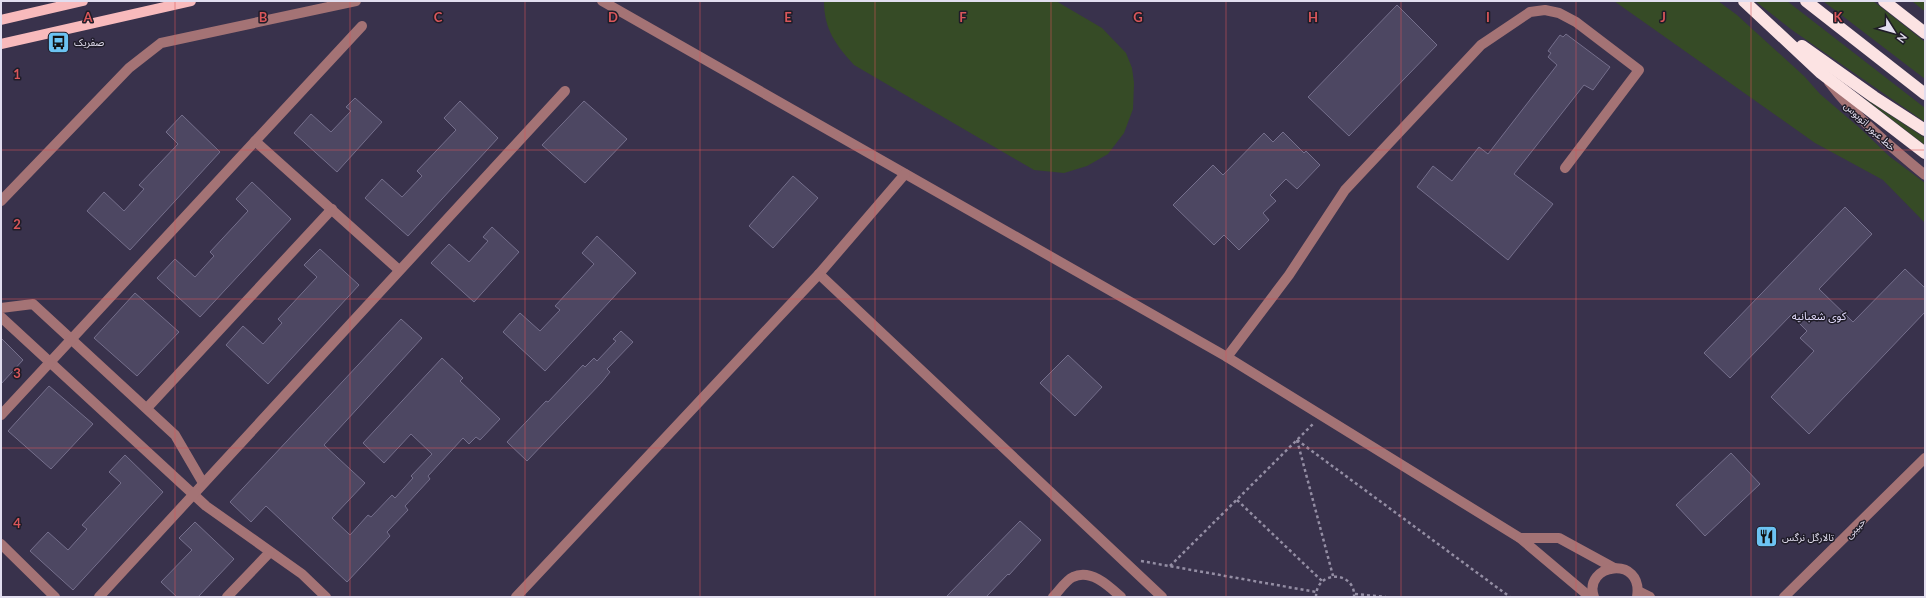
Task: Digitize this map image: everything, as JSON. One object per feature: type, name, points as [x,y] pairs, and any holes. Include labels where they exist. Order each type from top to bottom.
[{"type":"highway","points":[[1744,1],[1821,73],[1925,153]]},
{"type":"highway","points":[[1806,1],[1925,94]]},
{"type":"highway","points":[[1884,1],[1925,32]]},
{"type":"highway","points":[[1759,15],[1874,97],[1925,130]]},
{"type":"main road","points":[[1,20],[56,4],[83,1]]},
{"type":"main road","points":[[1,44],[191,1]]},
{"type":"main road","points":[[1736,1],[1759,15]]},
{"type":"street","points":[[1,201],[129,68],[161,43],[356,1]]},
{"type":"street","points":[[602,1],[1226,356],[1520,538],[1590,597]]},
{"type":"street","points":[[1226,356],[1289,275],[1346,190],[1480,45],[1530,12],[1545,10],[1559,13],[1576,22],[1639,70],[1565,168]]},
{"type":"street","points":[[1,415],[362,26]]},
{"type":"street","name":"خط عبور اتوبوس","points":[[1821,73],[1850,108],[1925,175]]},
{"type":"street","points":[[99,597],[565,91]]},
{"type":"street","points":[[256,141],[400,270]]},
{"type":"street","points":[[516,597],[818,274],[905,174]]},
{"type":"street","points":[[146,408],[332,209]]},
{"type":"street","points":[[818,274],[1162,597]]},
{"type":"street","points":[[1,308],[33,304],[175,435],[203,483]]},
{"type":"street","points":[[1,317],[206,506],[302,574],[326,597]]},
{"type":"street","name":"حبیبی","points":[[1784,597],[1925,458]]},
{"type":"street","points":[[1520,538],[1559,538],[1614,568]]},
{"type":"street","points":[[1,544],[55,597]]},
{"type":"street","points":[[227,597],[270,552]]},
{"type":"street","points":[[1594,597],[1593,586],[1595,580],[1600,573],[1614,568],[1621,568],[1634,577],[1638,594],[1650,597]]},
{"type":"street","points":[[1053,597],[1073,576],[1086,575],[1098,578],[1121,597]]},
{"type":"path","points":[[1170,566],[1322,415]]},
{"type":"path","points":[[1297,440],[1333,576]]},
{"type":"path","points":[[1297,440],[1510,597]]},
{"type":"path","points":[[1237,500],[1322,581]]},
{"type":"path","points":[[1120,558],[1316,592]]},
{"type":"path","points":[[1316,597],[1316,592],[1322,581],[1333,576],[1345,579],[1350,583],[1354,596],[1386,597]]},
{"type":"green space","points":[[824,1],[1056,1],[1102,28],[1126,53],[1132,68],[1134,83],[1133,109],[1124,133],[1108,154],[1087,166],[1064,173],[1034,170],[854,65],[832,36],[826,20]]},
{"type":"green space","points":[[1614,1],[1718,1],[1737,15],[1804,76],[1820,94],[1862,130],[1889,156],[1925,183],[1925,223],[1883,180],[1815,143]]},
{"type":"green space","points":[[1755,1],[1787,1],[1925,108],[1925,122],[1792,30]]},
{"type":"green space","points":[[1823,1],[1873,1],[1925,42],[1925,79]]},
{"type":"green space","points":[[1912,1],[1925,1],[1925,11],[1923,10]]},
{"type":"green space","points":[[1864,98],[1925,138],[1925,145]]},
{"type":"building","points":[[1397,5],[1437,45],[1349,136],[1308,97]]},
{"type":"building","points":[[1566,34],[1610,67],[1593,90],[1584,85],[1514,174],[1553,204],[1508,260],[1417,187],[1433,166],[1452,181],[1479,147],[1488,154],[1557,65],[1548,57],[1551,53],[1548,51],[1560,35],[1563,37]]},
{"type":"building","points":[[355,98],[382,122],[337,172],[294,133],[311,114],[331,132],[351,111],[346,107]]},
{"type":"building","points":[[460,101],[498,138],[408,236],[365,198],[382,179],[402,197],[422,176],[417,171],[456,130],[444,118]]},
{"type":"building","points":[[584,101],[627,139],[585,183],[542,145]]},
{"type":"building","points":[[182,115],[220,152],[130,250],[87,211],[104,192],[124,211],[144,189],[139,185],[178,144],[166,132]]},
{"type":"building","points":[[1283,132],[1304,153],[1306,151],[1320,165],[1297,189],[1286,179],[1270,195],[1276,201],[1263,213],[1269,220],[1239,250],[1224,235],[1214,245],[1173,205],[1213,165],[1223,175],[1264,133],[1273,142]]},
{"type":"building","points":[[793,176],[818,198],[773,248],[749,226]]},
{"type":"building","points":[[252,182],[291,219],[200,317],[157,278],[175,259],[195,277],[214,256],[210,252],[248,211],[236,199]]},
{"type":"building","points":[[1845,207],[1872,234],[1819,289],[1853,322],[1905,269],[1925,288],[1925,312],[1809,434],[1771,397],[1814,351],[1800,338],[1807,331],[1791,315],[1730,378],[1704,353]]},
{"type":"building","points":[[492,227],[519,252],[474,302],[431,263],[449,244],[469,262],[488,241],[483,237]]},
{"type":"building","points":[[597,236],[636,273],[545,371],[503,332],[520,313],[540,331],[560,310],[555,306],[594,264],[582,253]]},
{"type":"building","points":[[320,249],[359,285],[268,384],[226,345],[243,326],[263,344],[282,323],[278,319],[317,277],[304,265]]},
{"type":"building","points":[[135,293],[179,332],[137,376],[94,338]]},
{"type":"building","points":[[401,319],[422,338],[324,445],[365,483],[332,518],[350,535],[368,515],[371,517],[392,495],[395,498],[413,478],[411,476],[432,454],[411,434],[384,463],[363,443],[442,358],[463,378],[460,381],[500,419],[480,440],[476,437],[469,444],[463,438],[428,476],[430,479],[405,506],[408,510],[387,532],[390,536],[347,582],[266,506],[251,522],[230,502]]},
{"type":"building","points":[[621,331],[633,342],[607,369],[610,372],[601,383],[527,461],[507,442],[583,365],[585,367],[594,358],[597,361],[616,341],[613,339]]},
{"type":"building","points":[[1,338],[23,360],[1,384]]},
{"type":"building","points":[[1068,355],[1102,387],[1075,416],[1040,383]]},
{"type":"building","points":[[49,386],[93,424],[51,469],[8,431]]},
{"type":"building","points":[[1731,453],[1760,484],[1705,536],[1676,505]]},
{"type":"building","points":[[125,455],[163,492],[73,590],[30,551],[48,532],[68,550],[87,529],[82,525],[121,483],[109,472]]},
{"type":"building","points":[[1020,521],[1041,540],[1009,575],[1008,574],[986,597],[946,597]]},
{"type":"building","points":[[195,522],[234,559],[198,597],[177,597],[161,582],[192,550],[179,538]]},
{"type":"place","name":"صفریک","points":[[58,42]]},
{"type":"place","name":"تالارگل نرگس","points":[[1767,537]]},
{"type":"district","name":"کوی شعبانیه","points":[[1819,316]]}]
